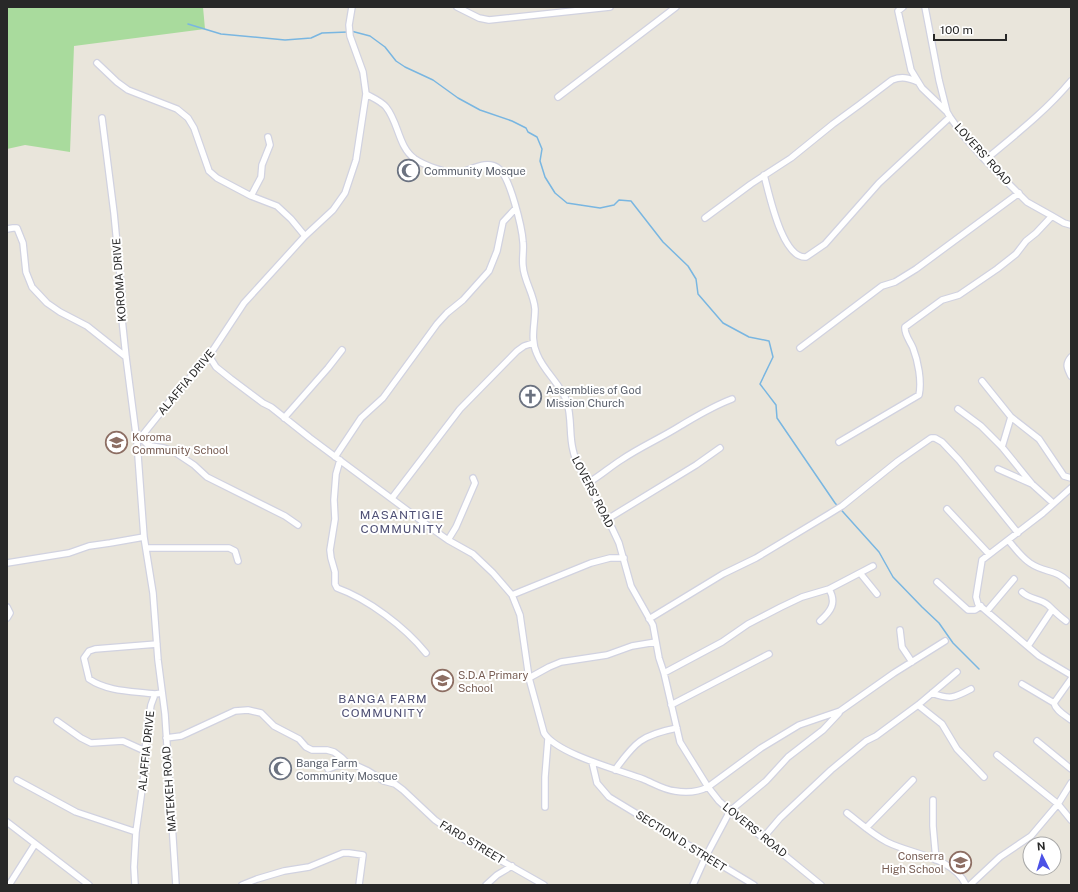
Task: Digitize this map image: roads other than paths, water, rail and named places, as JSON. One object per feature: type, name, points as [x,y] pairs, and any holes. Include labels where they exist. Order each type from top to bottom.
[{"type":"street","name":"ALAFFIA DRIVE","points":[[139,440],[209,356],[244,303],[305,236],[318,226],[333,210],[345,193],[356,160],[366,94],[363,72],[350,36],[349,25],[352,7]]},
{"type":"street","points":[[457,7],[479,18],[489,20],[610,7]]},
{"type":"street","points":[[558,97],[676,7]]},
{"type":"street","points":[[764,175],[779,228],[793,251],[799,256],[806,257],[825,244],[879,183],[949,114],[918,82],[910,64],[897,9],[903,7]]},
{"type":"street","name":"LOVERS' ROAD","points":[[925,7],[933,52],[949,114],[962,134],[985,160],[1027,202],[1064,223],[1071,225]]},
{"type":"street","points":[[97,64],[128,90],[177,109],[188,118],[194,128],[209,171],[217,178],[251,196],[277,206],[305,236]]},
{"type":"street","points":[[706,218],[764,175],[791,158],[833,124],[892,80],[898,77],[906,77],[918,82]]},
{"type":"street","points":[[985,160],[1060,95],[1071,81]]},
{"type":"street","name":"LOVERS' ROAD","points":[[366,94],[386,106],[397,126],[405,148],[415,158],[434,167],[452,173],[458,173],[485,165],[498,168],[506,180],[522,230],[523,267],[534,304],[533,343],[542,364],[567,403],[572,450],[606,520],[617,538],[631,586],[653,625],[659,658],[664,673],[680,742],[708,787],[719,801],[821,885]]},
{"type":"street","name":"KOROMA DRIVE","points":[[102,118],[117,246],[126,358],[139,440]]},
{"type":"street","points":[[251,196],[261,177],[262,165],[270,145],[268,136]]},
{"type":"street","points":[[800,348],[882,286],[895,282],[916,269],[1019,193]]},
{"type":"street","points":[[426,653],[392,620],[352,593],[337,588],[335,584],[335,572],[330,550],[335,519],[334,500],[338,458],[361,418],[383,398],[437,324],[447,313],[463,300],[489,271],[497,251],[503,222],[516,208]]},
{"type":"street","points":[[839,442],[919,395],[920,389],[918,369],[914,351],[905,333],[905,327],[942,300],[959,295],[997,269],[1016,254],[1026,241],[1052,216]]},
{"type":"street","points":[[7,230],[17,228],[23,243],[26,272],[32,288],[47,303],[60,312],[87,326],[126,358]]},
{"type":"street","points":[[392,498],[460,409],[517,351],[524,346],[533,343]]},
{"type":"street","points":[[284,418],[342,350]]},
{"type":"street","points":[[209,356],[216,366],[231,379],[263,403],[271,407],[448,540],[473,554],[493,573],[512,595],[520,615],[529,678],[544,732],[548,739],[556,745],[592,762],[675,791],[697,792],[708,787],[761,748],[799,725],[840,711]]},
{"type":"street","points":[[1071,357],[1067,361],[1067,367],[1071,376]]},
{"type":"street","points":[[982,381],[1011,417],[1039,439],[1064,476],[1071,478]]},
{"type":"street","points":[[588,483],[622,460],[698,415],[732,399]]},
{"type":"street","points":[[958,409],[981,426],[1002,447],[1032,484],[1053,503]]},
{"type":"street","points":[[1002,447],[1011,417]]},
{"type":"street","points":[[649,618],[723,574],[756,558],[842,506],[898,461],[931,438],[935,438],[942,442],[959,460],[1018,533]]},
{"type":"street","points":[[157,644],[95,649],[89,652],[84,658],[89,679],[97,685],[108,689],[154,694],[162,693],[153,594],[144,537],[139,440],[151,446],[172,451],[207,477],[298,524]]},
{"type":"street","points":[[606,520],[696,465],[720,448]]},
{"type":"street","points":[[998,469],[1032,484]]},
{"type":"street","points":[[448,540],[456,526],[475,483],[473,478]]},
{"type":"street","points":[[1071,488],[1053,503],[1043,514],[982,560],[976,601],[1047,662],[1071,676]]},
{"type":"street","points":[[946,509],[989,554]]},
{"type":"street","points":[[7,563],[69,553],[89,546],[110,544],[144,537]]},
{"type":"street","points":[[1008,540],[1022,558],[1030,564],[1063,577],[1071,585]]},
{"type":"street","points":[[146,548],[229,548],[235,552],[238,561]]},
{"type":"street","points":[[512,595],[591,563],[610,558],[624,558]]},
{"type":"street","points":[[664,673],[722,642],[748,624],[781,606],[802,597],[829,589],[873,566]]},
{"type":"street","points":[[860,572],[877,594]]},
{"type":"street","points":[[987,611],[1014,579]]},
{"type":"street","points":[[937,582],[968,610],[975,610],[981,606]]},
{"type":"street","points":[[820,622],[830,611],[833,599],[829,589]]},
{"type":"street","points":[[1022,592],[1027,596],[1048,605],[1066,621]]},
{"type":"street","points":[[7,607],[10,613],[7,618]]},
{"type":"street","points":[[1028,646],[1052,610]]},
{"type":"street","points":[[900,630],[902,647],[912,662]]},
{"type":"street","points":[[693,885],[706,856],[730,811],[766,781],[788,757],[823,730],[840,711],[945,641]]},
{"type":"street","points":[[529,678],[561,662],[607,655],[632,646],[656,642]]},
{"type":"street","points":[[671,704],[769,654]]},
{"type":"street","points":[[763,838],[780,818],[831,770],[866,742],[918,705],[956,672]]},
{"type":"street","points":[[1054,703],[1071,679]]},
{"type":"street","points":[[1022,684],[1054,703],[1055,707],[1071,720]]},
{"type":"street","points":[[932,693],[945,698],[958,696],[971,689]]},
{"type":"street","name":"MATEKEH ROAD","points":[[162,693],[176,885]]},
{"type":"street","name":"ALAFFIA DRIVE","points":[[135,885],[134,866],[136,832],[145,774],[145,751],[151,705],[154,694]]},
{"type":"street","points":[[918,705],[942,724],[957,750],[984,777]]},
{"type":"street","points":[[166,738],[181,736],[235,712],[248,710],[261,713],[274,726],[299,738],[306,748],[334,752],[348,764]]},
{"type":"street","points":[[57,721],[81,738],[91,743],[123,741],[145,751]]},
{"type":"street","points":[[615,770],[636,744],[648,736],[660,731],[677,728]]},
{"type":"street","points":[[546,807],[548,739]]},
{"type":"street","points":[[1037,741],[1046,750],[1071,769]]},
{"type":"street","points":[[997,755],[1058,804],[1071,820]]},
{"type":"street","name":"SECTION D. STREET","points":[[592,762],[597,783],[609,796],[754,885]]},
{"type":"street","points":[[328,769],[348,764]]},
{"type":"street","name":"FARD STREET","points":[[348,764],[355,764],[384,782],[395,784],[448,829],[544,885]]},
{"type":"street","points":[[17,780],[76,812],[136,832]]},
{"type":"street","points":[[866,828],[912,780]]},
{"type":"street","points":[[970,885],[1000,857],[1031,836],[1058,804],[1071,783]]},
{"type":"street","points":[[933,800],[933,826],[936,860]]},
{"type":"street","points":[[847,813],[878,837],[889,843],[949,866],[959,873],[966,885]]},
{"type":"street","points":[[7,822],[89,885]]},
{"type":"street","points":[[9,885],[35,844]]},
{"type":"street","points":[[242,885],[284,872],[309,867],[343,853],[349,853],[362,855],[359,885]]},
{"type":"street","points":[[486,885],[497,875],[512,866]]},
{"type":"street","points":[[262,878],[265,885]]},
{"type":"waterway","points":[[188,24],[221,34],[285,40],[311,38],[322,33],[348,32]]},
{"type":"waterway","points":[[351,31],[370,36],[385,47],[396,61],[405,67],[433,80],[458,98],[480,110],[512,121],[526,128],[528,132],[537,137],[542,149],[540,161],[545,177],[555,193],[567,203],[600,208],[614,205],[619,200],[631,201],[663,242],[688,266],[696,279],[698,294],[723,323],[749,337],[769,341],[773,357],[760,384],[776,405],[777,418],[835,503],[879,552],[893,577],[939,623],[953,643],[979,669]]},
{"type":"place","name":"Community Mosque","points":[[408,171]]},
{"type":"place","name":"Assemblies of God Mission Church","points":[[531,396]]},
{"type":"place","name":"Koroma Community School","points":[[116,443]]},
{"type":"place","name":"S.D.A Primary School","points":[[443,681]]},
{"type":"place","name":"Banga Farm Community Mosque","points":[[281,769]]},
{"type":"place","name":"Conserra High School","points":[[960,862]]},
{"type":"district","name":"MASANTIGIE COMMUNITY","points":[[402,522]]},
{"type":"district","name":"BANGA FARM COMMUNITY","points":[[383,706]]}]
